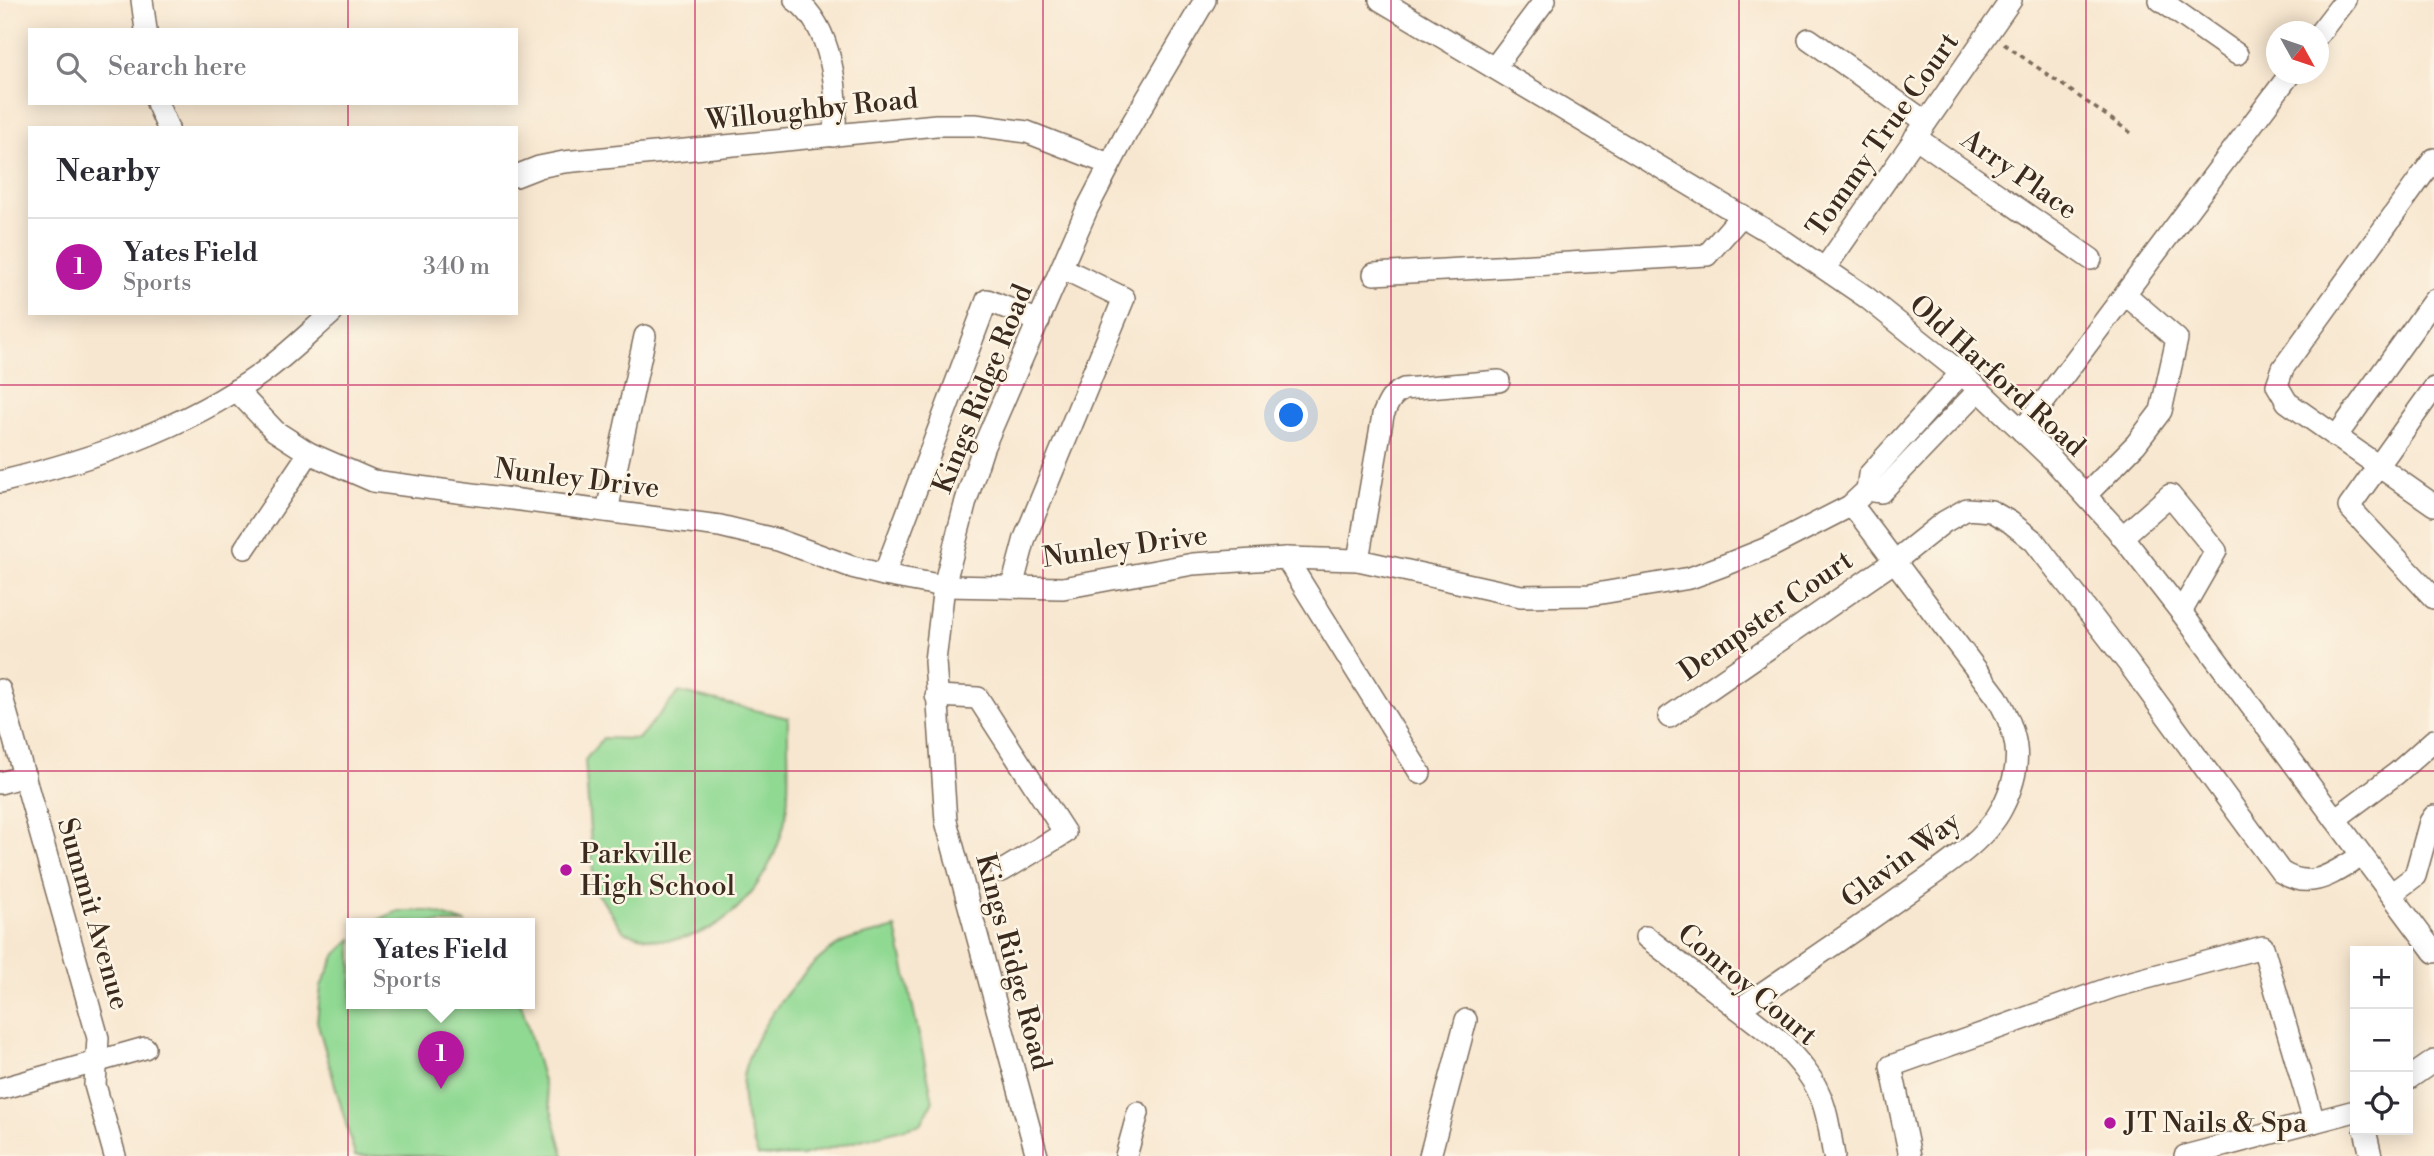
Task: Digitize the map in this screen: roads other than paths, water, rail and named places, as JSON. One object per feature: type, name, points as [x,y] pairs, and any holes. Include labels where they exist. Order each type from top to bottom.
[{"type":"street","points":[[142,0],[146,28]]},
{"type":"street","points":[[794,0],[811,13],[825,40],[835,91],[837,118],[833,136]]},
{"type":"street","name":"Kings Ridge Road","points":[[1037,1156],[946,821],[935,661],[944,586],[966,501],[984,448],[1062,268],[1109,164],[1205,0]]},
{"type":"street","name":"Old Harford Road","points":[[1380,0],[1742,215],[1825,268],[1961,373],[2086,495],[2122,537],[2433,947]]},
{"type":"street","points":[[1494,68],[1545,0]]},
{"type":"street","name":"Tommy True Court","points":[[1825,268],[2011,0]]},
{"type":"street","points":[[2160,0],[2237,54]]},
{"type":"street","points":[[2329,22],[2345,0]]},
{"type":"street","name":"Arry Place","points":[[1809,39],[1920,130],[2091,259]]},
{"type":"street","points":[[2022,431],[2282,84]]},
{"type":"street","points":[[158,105],[167,126]]},
{"type":"street","name":"Willoughby Road","points":[[518,175],[564,162],[936,125],[975,125],[1027,132],[1109,164]]},
{"type":"street","points":[[2434,159],[2283,368],[2277,386],[2287,402],[2434,505]]},
{"type":"street","points":[[1374,274],[1707,255],[1742,215]]},
{"type":"street","points":[[1012,587],[1025,538],[1124,298],[1062,268]]},
{"type":"street","points":[[2086,495],[2136,444],[2161,411],[2177,339],[2124,294]]},
{"type":"street","points":[[884,575],[986,300],[1040,321]]},
{"type":"street","points":[[2336,437],[2434,300]]},
{"type":"street","points":[[0,482],[136,440],[178,421],[264,372],[330,315]]},
{"type":"street","points":[[607,511],[645,336]]},
{"type":"street","name":"Nunley Drive","points":[[236,390],[275,431],[309,453],[373,481],[720,526],[761,534],[852,567],[944,586],[1063,588],[1193,564],[1286,558],[1358,560],[1521,596],[1590,595],[1690,578],[1770,547],[1850,506],[1867,490],[1869,475],[1961,373]]},
{"type":"street","points":[[1358,560],[1383,415],[1389,400],[1404,389],[1499,381]]},
{"type":"street","points":[[2434,388],[2349,507],[2434,598]]},
{"type":"street","name":"Nunley Drive","points":[[1867,490],[1881,492],[1979,390]]},
{"type":"street","points":[[245,548],[309,453]]},
{"type":"street","points":[[2122,537],[2170,495],[2216,551],[2181,612]]},
{"type":"street","name":"Glavin Way","points":[[1739,1009],[1951,861],[1988,828],[2001,810],[2015,775],[2017,747],[2014,730],[1997,697],[1859,514],[1850,506]]},
{"type":"street","name":"Dempster Court","points":[[1670,717],[1895,561],[1944,522],[1967,509],[1990,510],[2034,541],[2128,663],[2281,872],[2303,882],[2318,881],[2362,856]]},
{"type":"street","points":[[1286,558],[1420,773]]},
{"type":"street","name":"Summit Avenue","points":[[0,690],[98,1038],[95,1085],[115,1156]]},
{"type":"street","points":[[936,696],[978,698],[1065,833],[1002,871]]},
{"type":"street","points":[[2335,819],[2398,773],[2434,740]]},
{"type":"street","points":[[0,783],[25,776]]},
{"type":"street","points":[[2391,894],[2415,876],[2429,850],[2430,822],[2434,816]]},
{"type":"street","name":"Conroy Court","points":[[1646,937],[1781,1042],[1818,1090],[1834,1156]]},
{"type":"street","points":[[1910,1156],[1891,1066],[2113,987],[2263,947],[2314,1122]]},
{"type":"street","points":[[1430,1156],[1466,1020]]},
{"type":"street","points":[[0,1089],[145,1048]]},
{"type":"street","points":[[2413,1076],[2434,1061]]},
{"type":"street","points":[[2186,1156],[2350,1112]]},
{"type":"street","points":[[1126,1156],[1138,1113]]},
{"type":"street","points":[[2366,1135],[2371,1156]]},
{"type":"place","name":"Parkville High School","points":[[566,870]]},
{"type":"place","name":"Yates Field","points":[[441,1089]]},
{"type":"place","name":"JT Nails & Spa","points":[[2110,1123]]}]
